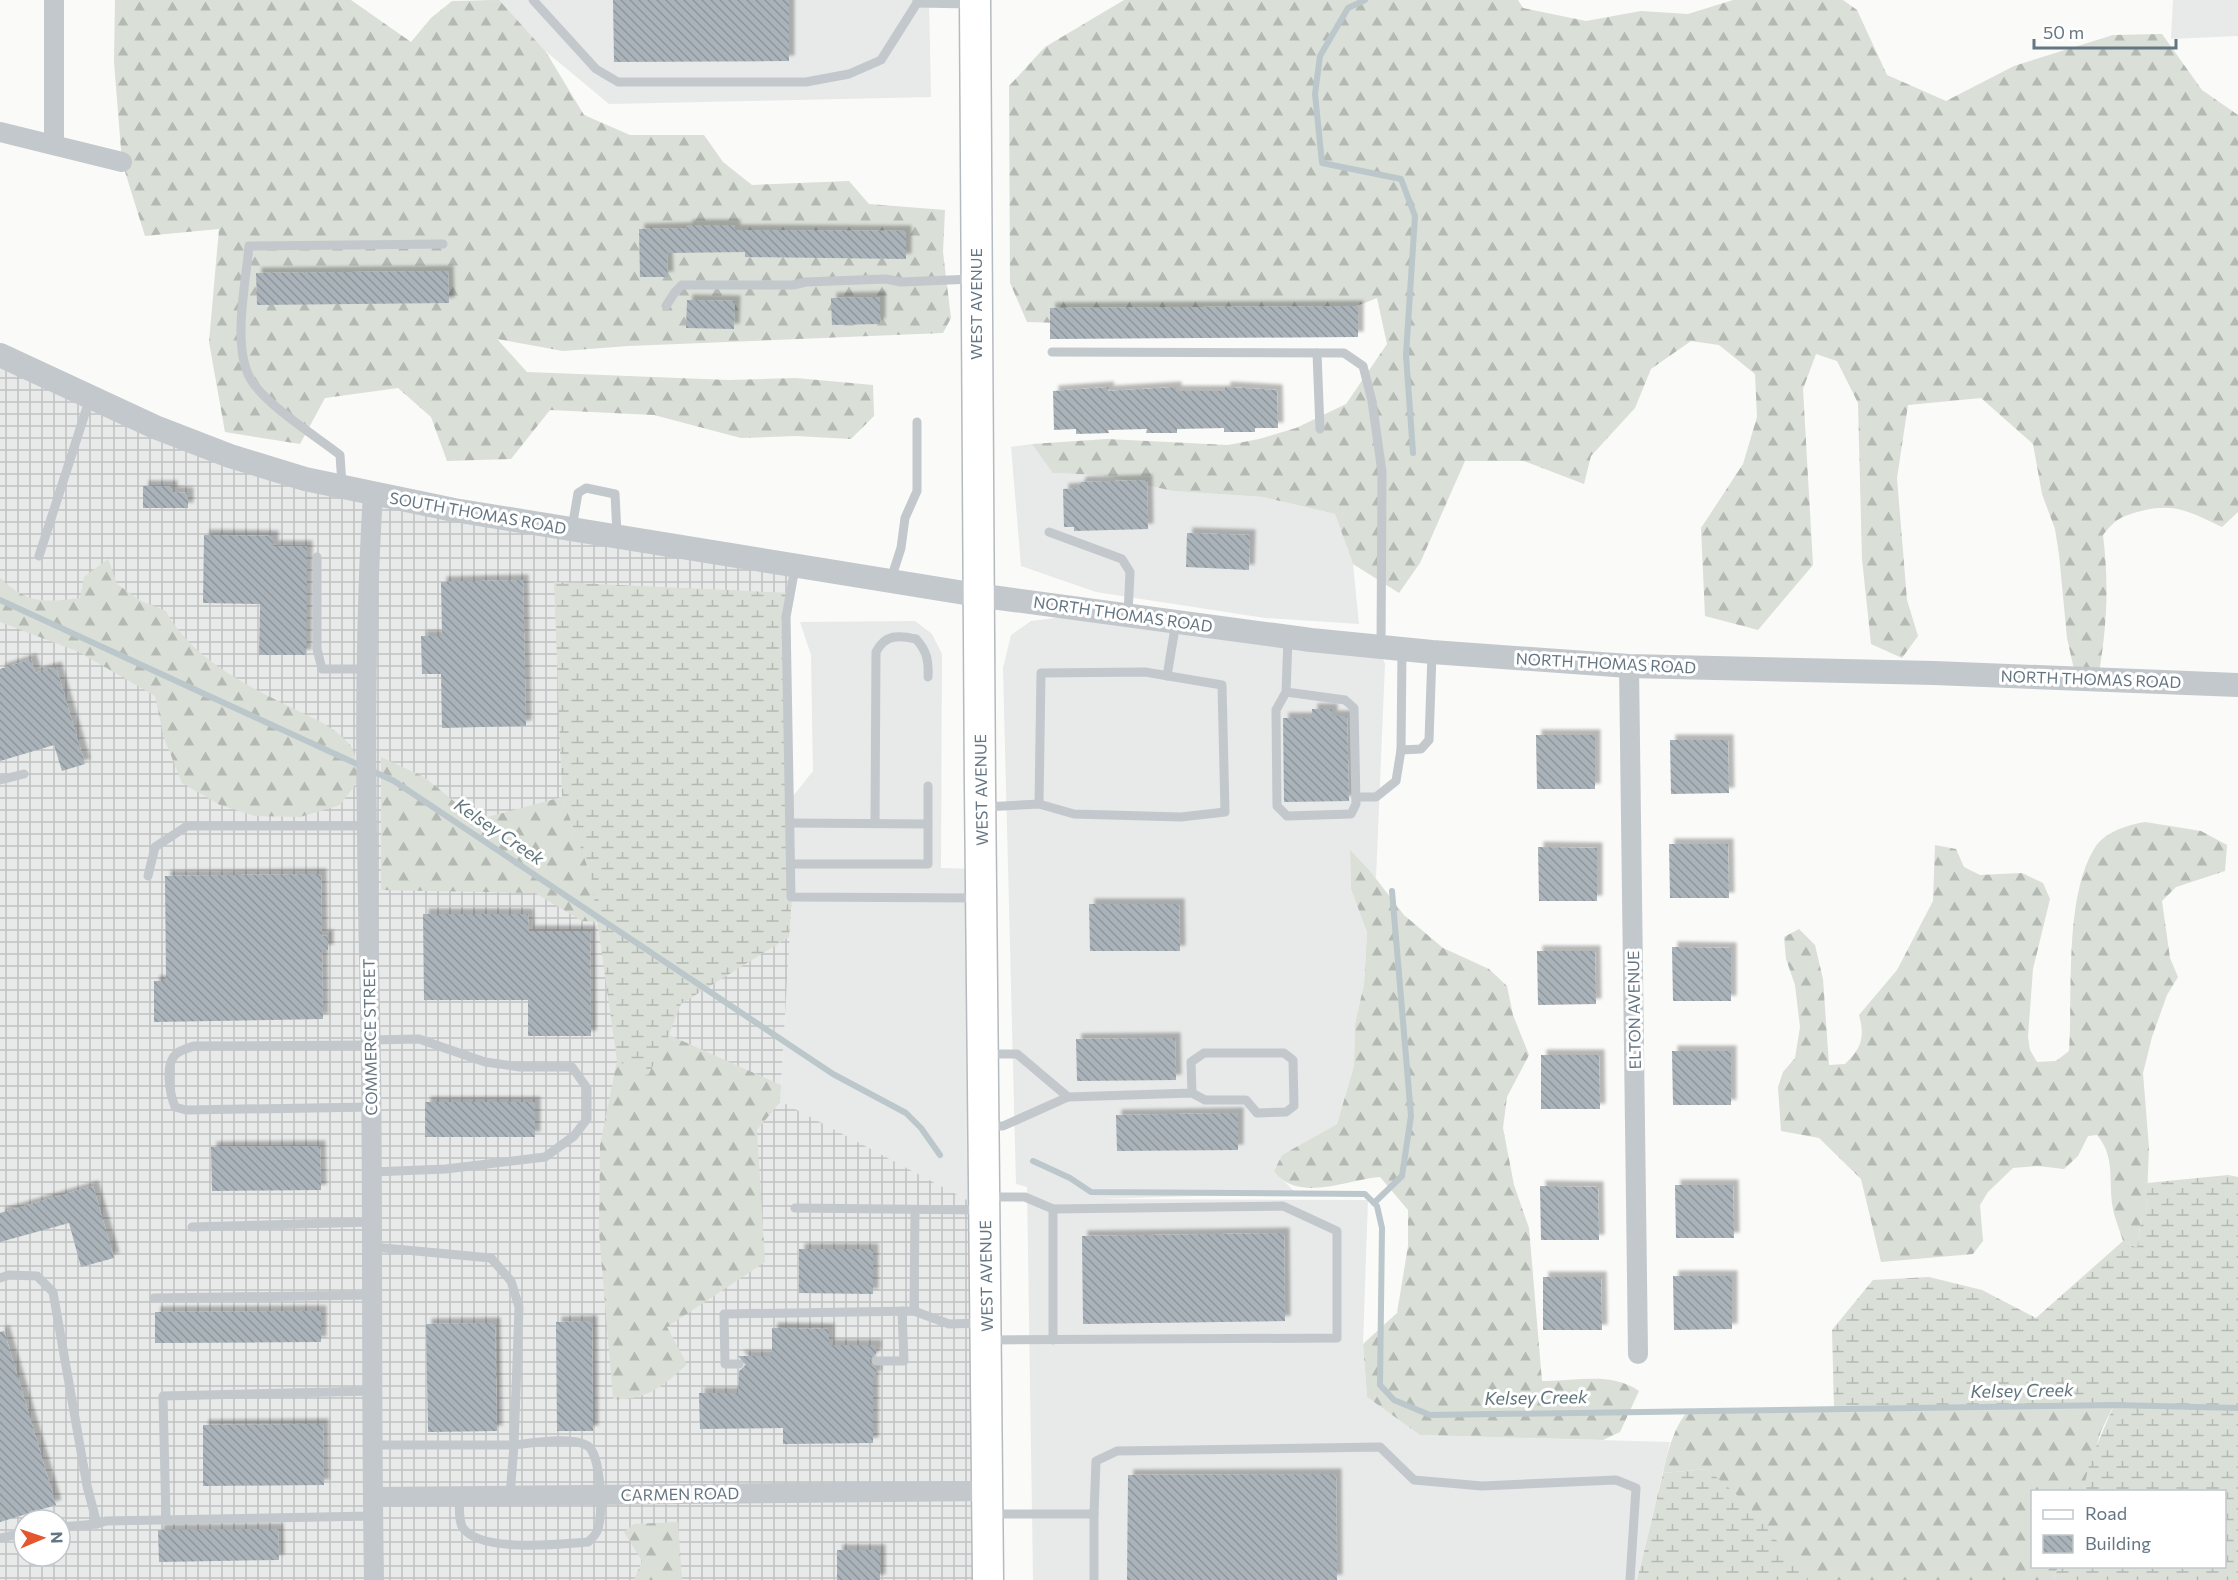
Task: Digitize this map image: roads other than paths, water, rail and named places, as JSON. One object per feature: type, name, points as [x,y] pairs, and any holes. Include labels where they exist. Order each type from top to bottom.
[{"type":"main road","name":"WEST AVENUE","points":[[975,2],[977,595],[982,807],[988,1580]]},
{"type":"street","points":[[54,0],[54,145]]},
{"type":"street","points":[[0,132],[122,162]]},
{"type":"street","name":"SOUTH THOMAS ROAD","points":[[0,355],[90,398],[230,456],[342,487],[795,568],[977,595]]},
{"type":"street","name":"COMMERCE STREET","points":[[373,494],[366,785],[373,1247],[374,1580]]},
{"type":"street","name":"NORTH THOMAS ROAD","points":[[977,595],[1288,637],[1432,652],[1629,666],[1934,673],[2238,685]]},
{"type":"street","name":"ELTON AVENUE","points":[[1629,666],[1638,1354]]},
{"type":"street","name":"CARMEN ROAD","points":[[373,1507],[459,1496],[600,1495],[987,1503]]},
{"type":"lane","points":[[533,0],[596,69],[618,82],[806,82],[849,74],[881,60],[917,2],[975,2]]},
{"type":"lane","points":[[342,487],[340,455],[276,406],[250,378],[241,344],[249,246],[443,244]]},
{"type":"lane","points":[[666,306],[682,285],[793,285],[806,282],[886,279],[901,282],[976,279]]},
{"type":"lane","points":[[1052,352],[1344,353],[1363,366],[1372,401],[1382,472],[1392,648],[1401,750],[1396,781],[1376,797],[1356,797]]},
{"type":"lane","points":[[1317,353],[1320,429]]},
{"type":"lane","points":[[39,556],[90,398]]},
{"type":"lane","points":[[891,581],[901,548],[905,518],[917,491],[917,422]]},
{"type":"lane","points":[[572,529],[578,493],[586,488],[615,494],[617,537]]},
{"type":"lane","points":[[1048,532],[1122,559],[1130,572],[1128,614]]},
{"type":"lane","points":[[317,557],[317,649],[322,669],[367,669]]},
{"type":"lane","points":[[795,568],[786,617],[791,897],[982,898]]},
{"type":"lane","points":[[1167,676],[1176,621]]},
{"type":"lane","points":[[875,823],[876,652],[881,642],[890,637],[916,639],[925,649],[928,677]]},
{"type":"lane","points":[[1286,692],[1345,700],[1354,708],[1356,804],[1351,814],[1287,816],[1277,806],[1276,710],[1286,692],[1288,637]]},
{"type":"lane","points":[[1401,750],[1421,749],[1429,740],[1432,652]]},
{"type":"lane","points":[[982,807],[1039,804],[1074,814],[1181,817],[1225,812],[1222,685],[1145,672],[1041,673],[1039,804]]},
{"type":"lane","points":[[0,780],[24,774]]},
{"type":"lane","points":[[791,864],[928,864],[928,786]]},
{"type":"lane","points":[[791,823],[928,824]]},
{"type":"lane","points":[[148,876],[155,847],[187,826],[367,826]]},
{"type":"lane","points":[[371,1107],[186,1110],[175,1107],[171,1095],[170,1062],[176,1053],[194,1046],[370,1043],[419,1039],[485,1062],[520,1067],[572,1067],[587,1088],[587,1119],[574,1136],[545,1157],[446,1169],[372,1172]]},
{"type":"lane","points":[[985,1126],[1003,1126],[1068,1097],[1192,1094],[1205,1100],[1246,1101],[1257,1113],[1286,1112],[1294,1106],[1293,1060],[1284,1053],[1204,1053],[1191,1062],[1192,1094]]},
{"type":"lane","points":[[984,1054],[1017,1054],[1068,1097]]},
{"type":"lane","points":[[739,1364],[725,1364],[724,1314],[914,1311],[950,1324],[1053,1340],[1337,1338],[1338,1231],[1283,1206],[1053,1209],[1025,1197],[985,1204],[915,1210],[795,1208]]},
{"type":"lane","points":[[1053,1209],[1053,1340]]},
{"type":"lane","points":[[914,1311],[915,1210]]},
{"type":"lane","points":[[192,1227],[372,1222]]},
{"type":"lane","points":[[373,1247],[491,1258],[511,1281],[519,1307],[510,1496]]},
{"type":"lane","points":[[0,1278],[9,1275],[37,1276],[53,1292],[87,1486],[97,1524]]},
{"type":"lane","points":[[154,1298],[373,1295]]},
{"type":"lane","points":[[876,1361],[904,1361],[902,1311]]},
{"type":"lane","points":[[166,1520],[162,1396],[373,1391]]},
{"type":"lane","points":[[373,1445],[514,1444],[572,1441],[588,1446],[597,1456],[600,1495],[598,1530],[588,1542],[504,1544],[473,1538],[462,1526],[459,1496]]},
{"type":"lane","points":[[1094,1580],[1096,1461],[1117,1451],[1380,1448],[1414,1480],[1482,1486],[1616,1480],[1636,1488],[1630,1580]]},
{"type":"lane","points":[[987,1503],[1094,1514]]},
{"type":"lane","points":[[72,1526],[106,1521],[166,1520],[373,1507]]},
{"type":"waterway","points":[[1365,0],[1348,8],[1320,56],[1315,94],[1322,163],[1401,179],[1415,216],[1406,355],[1413,453]]},
{"type":"waterway","name":"Kelsey Creek","points":[[0,600],[394,781],[833,1074],[906,1113],[921,1128],[940,1155]]},
{"type":"waterway","points":[[1374,1203],[1402,1176],[1411,1116],[1392,891]]},
{"type":"waterway","name":"Kelsey Creek","points":[[1033,1161],[1070,1178],[1091,1192],[1365,1194],[1377,1206],[1382,1228],[1380,1385],[1394,1400],[1430,1415],[2114,1405],[2238,1408]]}]
